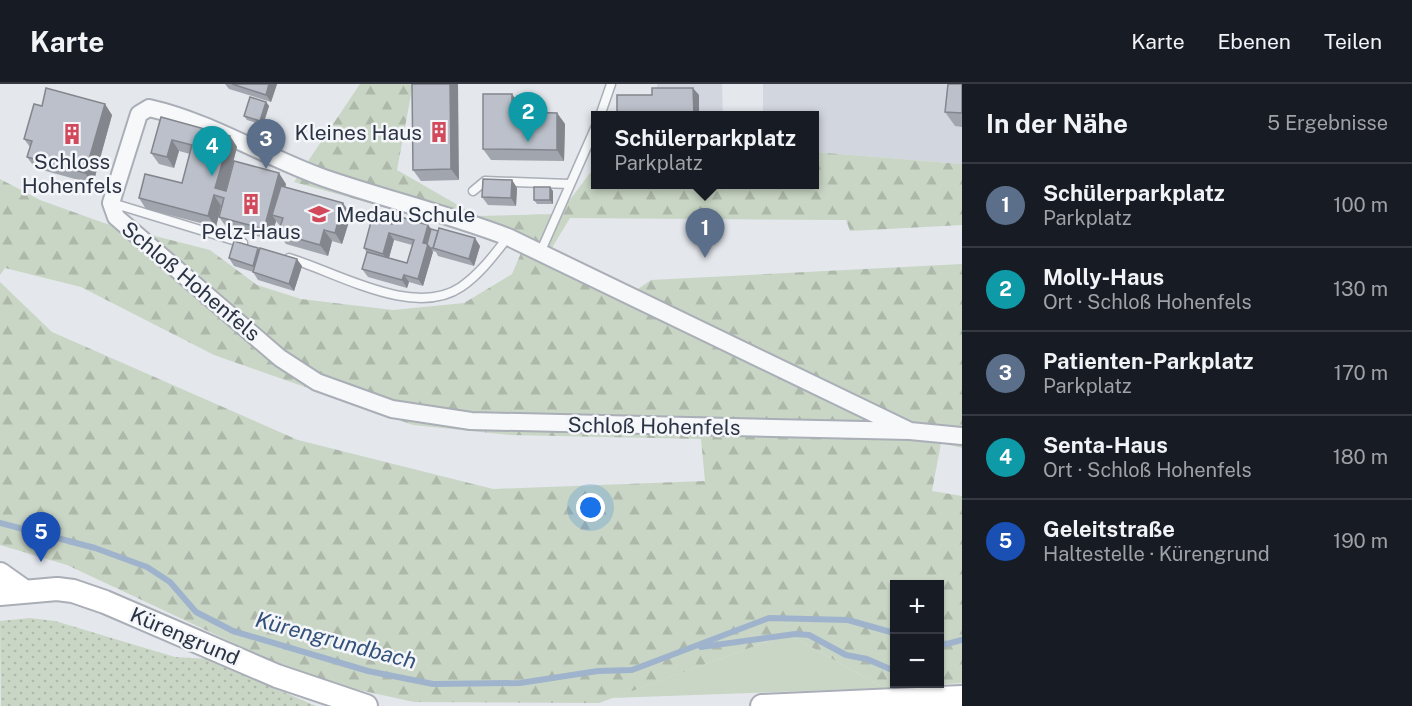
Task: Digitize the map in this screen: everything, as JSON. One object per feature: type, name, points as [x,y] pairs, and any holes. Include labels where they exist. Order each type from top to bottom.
[{"type":"main road","points":[[0,574],[24,591]]},
{"type":"main road","name":"Kürengrund","points":[[0,594],[57,589],[74,591],[105,602],[277,676],[366,706]]},
{"type":"main road","points":[[762,706],[962,697]]},
{"type":"street","name":"Schloß Hohenfels","points":[[910,431],[508,237],[456,217],[322,177],[243,141],[149,108],[139,114],[111,203],[116,218],[280,358],[318,382],[392,409],[471,421],[910,431],[962,436]]},
{"type":"lane","points":[[602,111],[611,84]]},
{"type":"lane","points":[[540,253],[591,137]]},
{"type":"lane","points":[[473,191],[485,181],[569,184]]},
{"type":"lane","points":[[111,203],[248,245]]},
{"type":"lane","points":[[282,255],[363,285],[407,298],[435,296],[459,288],[481,270],[508,237]]},
{"type":"shaded area","points":[[657,84],[722,84],[723,111],[633,111],[657,102]]},
{"type":"shaded area","points":[[763,84],[962,84],[962,164],[819,152],[819,111],[763,111]]},
{"type":"green space","points":[[360,84],[413,84],[397,170],[477,216],[559,214],[590,173],[591,189],[819,189],[819,152],[962,164],[962,225],[850,231],[846,220],[570,218],[550,251],[635,291],[651,280],[962,264],[962,448],[941,443],[932,491],[962,496],[962,683],[944,684],[944,580],[890,580],[890,688],[884,688],[788,634],[599,703],[414,702],[345,687],[268,659],[67,565],[0,545],[0,282],[52,332],[298,440],[493,489],[705,481],[701,439],[510,435],[413,425],[214,355],[81,287],[5,268],[0,275],[0,179],[40,200],[104,223],[210,250],[257,285],[301,299],[393,310],[464,303],[512,274],[521,253],[488,236],[294,182]]},
{"type":"green space","points":[[30,618],[55,621],[175,657],[208,659],[316,706],[1,706],[0,621]]},
{"type":"green space","points":[[788,634],[884,688],[612,698]]},
{"type":"building","points":[[232,84],[269,84],[266,95]]},
{"type":"building","name":"Kleines Haus","points":[[412,84],[450,84],[451,169],[413,170]]},
{"type":"building","points":[[948,84],[962,84],[962,113],[945,112]]},
{"type":"building","name":"Schloss Hohenfels","points":[[46,88],[105,104],[85,173],[27,157],[32,141],[24,139],[34,104],[42,106]]},
{"type":"building","points":[[652,88],[693,88],[694,111],[617,111],[617,95],[652,95]]},
{"type":"building","points":[[483,94],[512,94],[512,112],[557,113],[557,150],[483,149]]},
{"type":"building","points":[[250,97],[266,102],[260,121],[244,116]]},
{"type":"building","points":[[161,117],[230,136],[215,188],[226,191],[234,161],[279,173],[264,229],[219,217],[224,198],[214,195],[208,216],[139,198],[145,174],[182,183],[192,145],[172,140],[167,157],[151,153]]},
{"type":"building","points":[[483,179],[512,180],[511,198],[482,197]]},
{"type":"building","points":[[281,186],[343,203],[335,233],[324,230],[320,245],[278,233],[283,218],[272,215]]},
{"type":"building","points":[[534,187],[550,187],[550,200],[534,200]]},
{"type":"building","points":[[394,215],[428,225],[423,243],[428,244],[418,279],[404,275],[402,280],[362,269],[367,252],[407,263],[414,240],[389,233],[383,254],[364,248],[372,218],[392,224]]},
{"type":"building","points":[[439,228],[475,238],[469,259],[433,248]]},
{"type":"building","points":[[431,229],[438,231],[433,248],[427,244]]},
{"type":"building","points":[[234,241],[258,248],[253,266],[229,258]]},
{"type":"building","points":[[260,248],[297,259],[289,284],[253,272]]},
{"type":"waterway","name":"Kürengrundbach","points":[[0,523],[95,548],[147,567],[170,582],[196,612],[233,631],[368,671],[433,684],[520,683],[598,671],[632,670],[769,618],[848,620],[890,632]]},
{"type":"waterway","points":[[701,647],[795,634],[809,635],[846,655],[867,659],[890,669]]},
{"type":"waterway","name":"Kürengrundbach","points":[[944,644],[962,640]]},
{"type":"place","name":"Kleines Haus","points":[[439,132]]},
{"type":"place","name":"Schloss Hohenfels","points":[[72,134]]},
{"type":"place","name":"Molly-Haus","points":[[528,142]]},
{"type":"place","name":"Patienten-Parkplatz","points":[[266,169]]},
{"type":"place","name":"Senta-Haus","points":[[212,176]]},
{"type":"place","name":"Pelz-Haus","points":[[251,204]]},
{"type":"place","name":"Medau Schule","points":[[319,214]]},
{"type":"place","name":"Schülerparkplatz","points":[[705,258]]},
{"type":"place","name":"Geleitstraße","points":[[41,562]]}]
